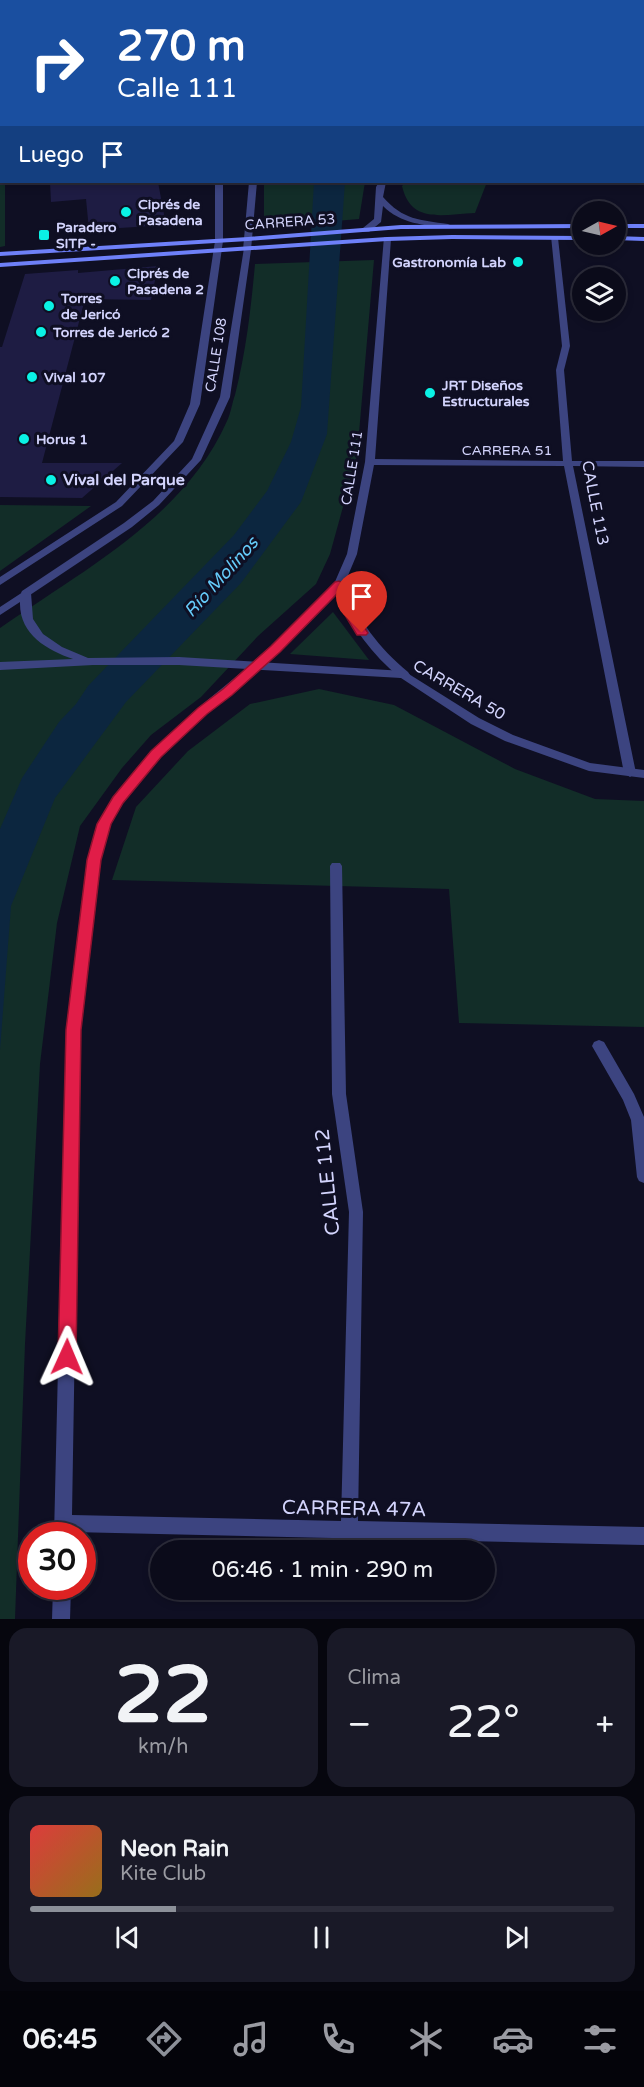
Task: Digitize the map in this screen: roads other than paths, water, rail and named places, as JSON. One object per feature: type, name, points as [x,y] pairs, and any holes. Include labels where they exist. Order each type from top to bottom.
[{"type":"main road","name":"CARRERA 53","points":[[0,254],[366,230],[448,226],[572,226]]},
{"type":"main road","points":[[626,226],[644,226]]},
{"type":"main road","name":"CARRERA 53","points":[[0,265],[387,239],[572,238]]},
{"type":"main road","points":[[626,238],[644,239]]},
{"type":"street","name":"CALLE 108","points":[[0,582],[119,504],[178,442],[195,404],[219,241],[219,183]]},
{"type":"street","name":"CALLE 108","points":[[0,612],[26,592],[128,525],[156,503],[196,460],[225,397],[247,250],[253,183]]},
{"type":"street","points":[[366,230],[378,220],[382,183]]},
{"type":"street","points":[[380,198],[390,212],[401,219],[448,226]]},
{"type":"street","name":"CALLE 113","points":[[554,238],[566,346],[560,370],[568,464],[630,773]]},
{"type":"street","name":"CALLE 111","points":[[339,585],[352,554],[370,462],[387,239]]},
{"type":"street","name":"CARRERA 51","points":[[370,462],[644,464]]},
{"type":"street","points":[[63,1522],[74,1030],[94,860],[104,824],[118,800],[156,754],[202,711],[256,666],[339,585],[349,612],[362,633],[383,658],[404,675]]},
{"type":"street","points":[[26,592],[24,606],[28,625],[38,637],[69,654],[93,661]]},
{"type":"street","name":"CARRERA 50","points":[[0,666],[93,661],[179,661],[404,675],[475,721],[509,738],[590,767],[644,774]]},
{"type":"street","name":"CALLE 112","points":[[336,866],[339,1094],[356,1212],[349,1530]]},
{"type":"street","points":[[599,1046],[629,1098],[638,1120],[644,1177]]},
{"type":"street","name":"CARRERA 47A","points":[[96,1530],[349,1530],[644,1536]]},
{"type":"street","points":[[61,1619],[62,1600]]},
{"type":"water","name":"Río Molinos","points":[[314,183],[345,183],[327,434],[301,502],[241,583],[126,702],[55,798],[11,906],[0,1050],[0,829],[22,778],[59,722],[76,704],[88,686],[234,535],[267,491],[291,442],[301,407]]},
{"type":"place","name":"Ciprés de Pasadena","points":[[126,212]]},
{"type":"place","name":"Paradero SITP -","points":[[44,235]]},
{"type":"place","name":"Gastronomía Lab","points":[[518,262]]},
{"type":"place","name":"Ciprés de Pasadena 2","points":[[115,281]]},
{"type":"place","name":"Torres de Jericó","points":[[49,306]]},
{"type":"place","name":"Torres de Jericó 2","points":[[41,332]]},
{"type":"place","name":"Vival 107","points":[[32,377]]},
{"type":"place","name":"JRT Diseños Estructurales","points":[[430,393]]},
{"type":"place","name":"Horus 1","points":[[24,439]]},
{"type":"place","name":"Vival del Parque","points":[[51,480]]}]
